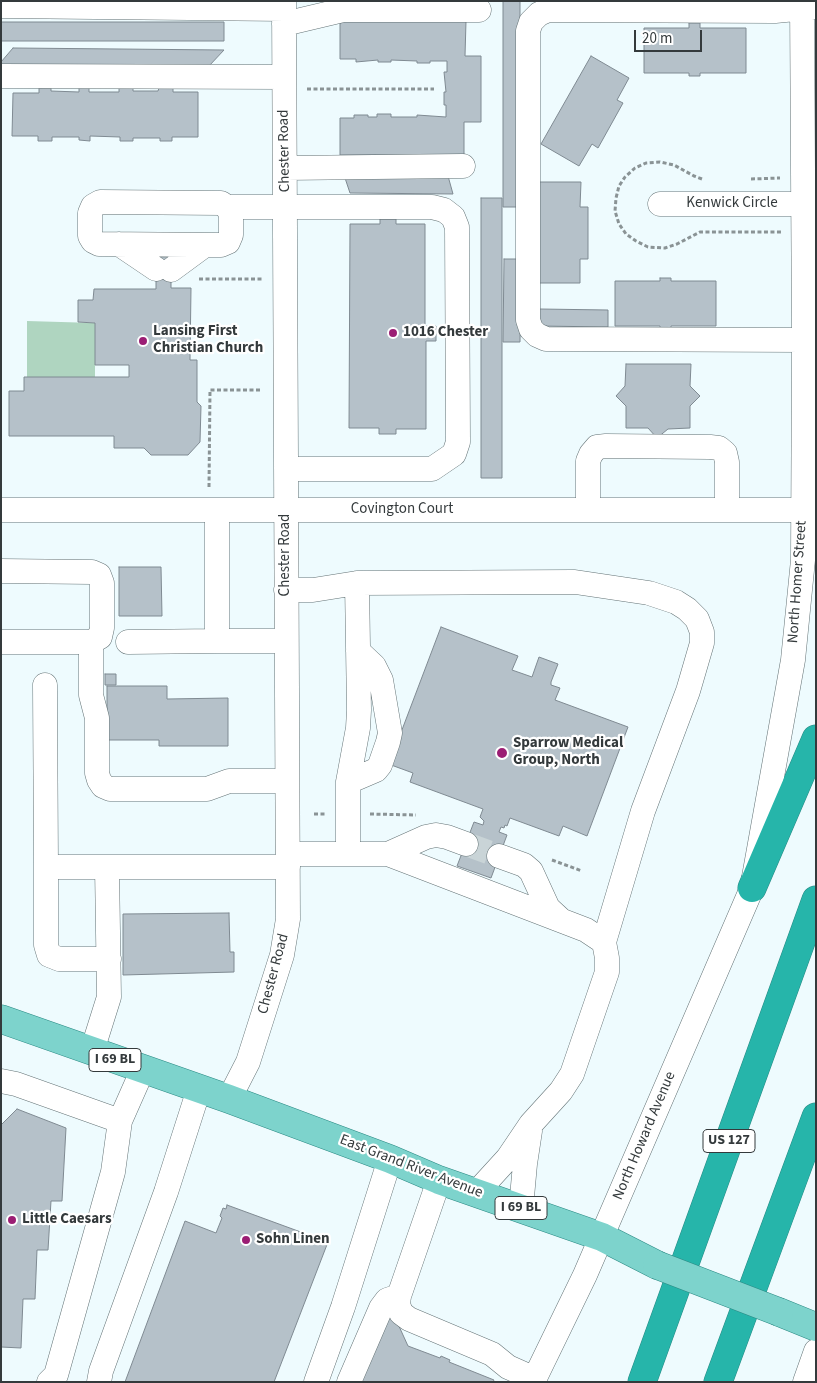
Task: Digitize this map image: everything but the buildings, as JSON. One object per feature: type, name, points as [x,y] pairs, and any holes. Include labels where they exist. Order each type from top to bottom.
[{"type":"highway","points":[[752,888],[816,739]]},
{"type":"highway","name":"US 127","points":[[642,1382],[816,900]]},
{"type":"highway","points":[[718,1382],[816,1117]]},
{"type":"main road","name":"East Grand River Avenue","points":[[1,1020],[199,1089],[390,1159],[439,1180],[602,1236],[657,1265],[816,1327]]},
{"type":"street","points":[[1,6],[30,4],[186,4],[284,11],[479,10]]},
{"type":"street","points":[[807,5],[775,11],[548,10],[539,14],[531,22],[528,32],[528,310],[531,329],[536,335],[546,339],[808,348]]},
{"type":"street","name":"North Homer Street","points":[[752,888],[792,660],[802,560],[808,348],[809,144],[807,5]]},
{"type":"street","name":"Chester Road","points":[[229,1100],[248,1062],[282,955],[288,919],[284,11]]},
{"type":"street","points":[[1,76],[284,83]]},
{"type":"street","points":[[285,168],[463,166]]},
{"type":"street","points":[[100,202],[221,203],[227,207],[231,214],[231,235],[228,242],[221,245],[99,244],[93,241],[90,236],[90,213],[93,206],[100,202]]},
{"type":"street","name":"Kenwick Circle","points":[[660,204],[809,204]]},
{"type":"street","points":[[227,207],[432,207],[444,210],[453,217],[458,227],[458,442],[454,454],[432,469],[286,469]]},
{"type":"street","points":[[119,244],[172,273],[205,245]]},
{"type":"street","points":[[588,510],[588,461],[591,454],[597,448],[616,446],[719,448],[725,453],[727,462],[727,510]]},
{"type":"street","name":"Covington Court","points":[[1,510],[802,510]]},
{"type":"street","points":[[213,510],[217,641]]},
{"type":"street","points":[[1,572],[92,572],[99,576],[102,583],[102,628],[100,637],[91,642],[1,642]]},
{"type":"street","points":[[286,590],[313,590],[357,583],[575,582],[649,593],[676,602],[697,619],[702,632],[702,643],[690,683],[643,811],[604,942],[608,958],[608,972],[572,1074],[561,1091],[531,1124],[508,1158],[476,1193]]},
{"type":"street","points":[[348,854],[348,782],[358,728],[357,583]]},
{"type":"street","points":[[128,642],[286,641]]},
{"type":"street","points":[[91,642],[91,695],[97,718],[97,773],[98,780],[103,786],[110,789],[207,789],[229,781],[287,781]]},
{"type":"street","points":[[348,782],[376,770],[380,765],[390,732],[381,680],[374,666],[358,651]]},
{"type":"street","points":[[45,685],[46,946],[49,954],[59,959],[108,959]]},
{"type":"street","points":[[388,854],[426,837],[436,835],[448,837],[466,844]]},
{"type":"street","points":[[46,867],[107,867],[288,860],[348,854],[388,854],[586,930],[604,942]]},
{"type":"street","points":[[499,856],[524,865],[531,872],[548,908],[561,920]]},
{"type":"street","points":[[92,1051],[108,997],[107,867]]},
{"type":"street","name":"North Howard Avenue","points":[[534,1380],[585,1275],[752,888]]},
{"type":"street","points":[[49,1382],[56,1375],[113,1172],[120,1121],[143,1069]]},
{"type":"street","points":[[8,1082],[120,1121]]},
{"type":"street","points":[[99,1382],[101,1371],[169,1184],[199,1089]]},
{"type":"street","points":[[521,1208],[531,1124]]},
{"type":"street","points":[[316,1382],[343,1307],[390,1159]]},
{"type":"street","points":[[439,1180],[399,1296],[398,1304],[401,1313],[408,1319],[492,1354],[508,1367],[534,1380]]},
{"type":"street","points":[[349,1382],[381,1308],[387,1300],[399,1296]]},
{"type":"street","points":[[805,1382],[816,1351]]},
{"type":"path","points":[[284,83],[434,89]]},
{"type":"path","points":[[172,273],[285,279]]},
{"type":"path","points":[[213,510],[210,390],[286,390]]},
{"type":"path","points":[[314,814],[420,815]]},
{"type":"green space","points":[[27,321],[95,323],[95,377],[27,377]]},
{"type":"tunnel","points":[[466,844],[499,856]]},
{"type":"place","name":"1016 Chester","points":[[393,333]]},
{"type":"place","name":"Lansing First Christian Church","points":[[143,341]]},
{"type":"place","name":"Sparrow Medical Group, North","points":[[502,753]]},
{"type":"place","name":"Little Caesars","points":[[12,1220]]},
{"type":"place","name":"Sohn Linen","points":[[246,1240]]}]
